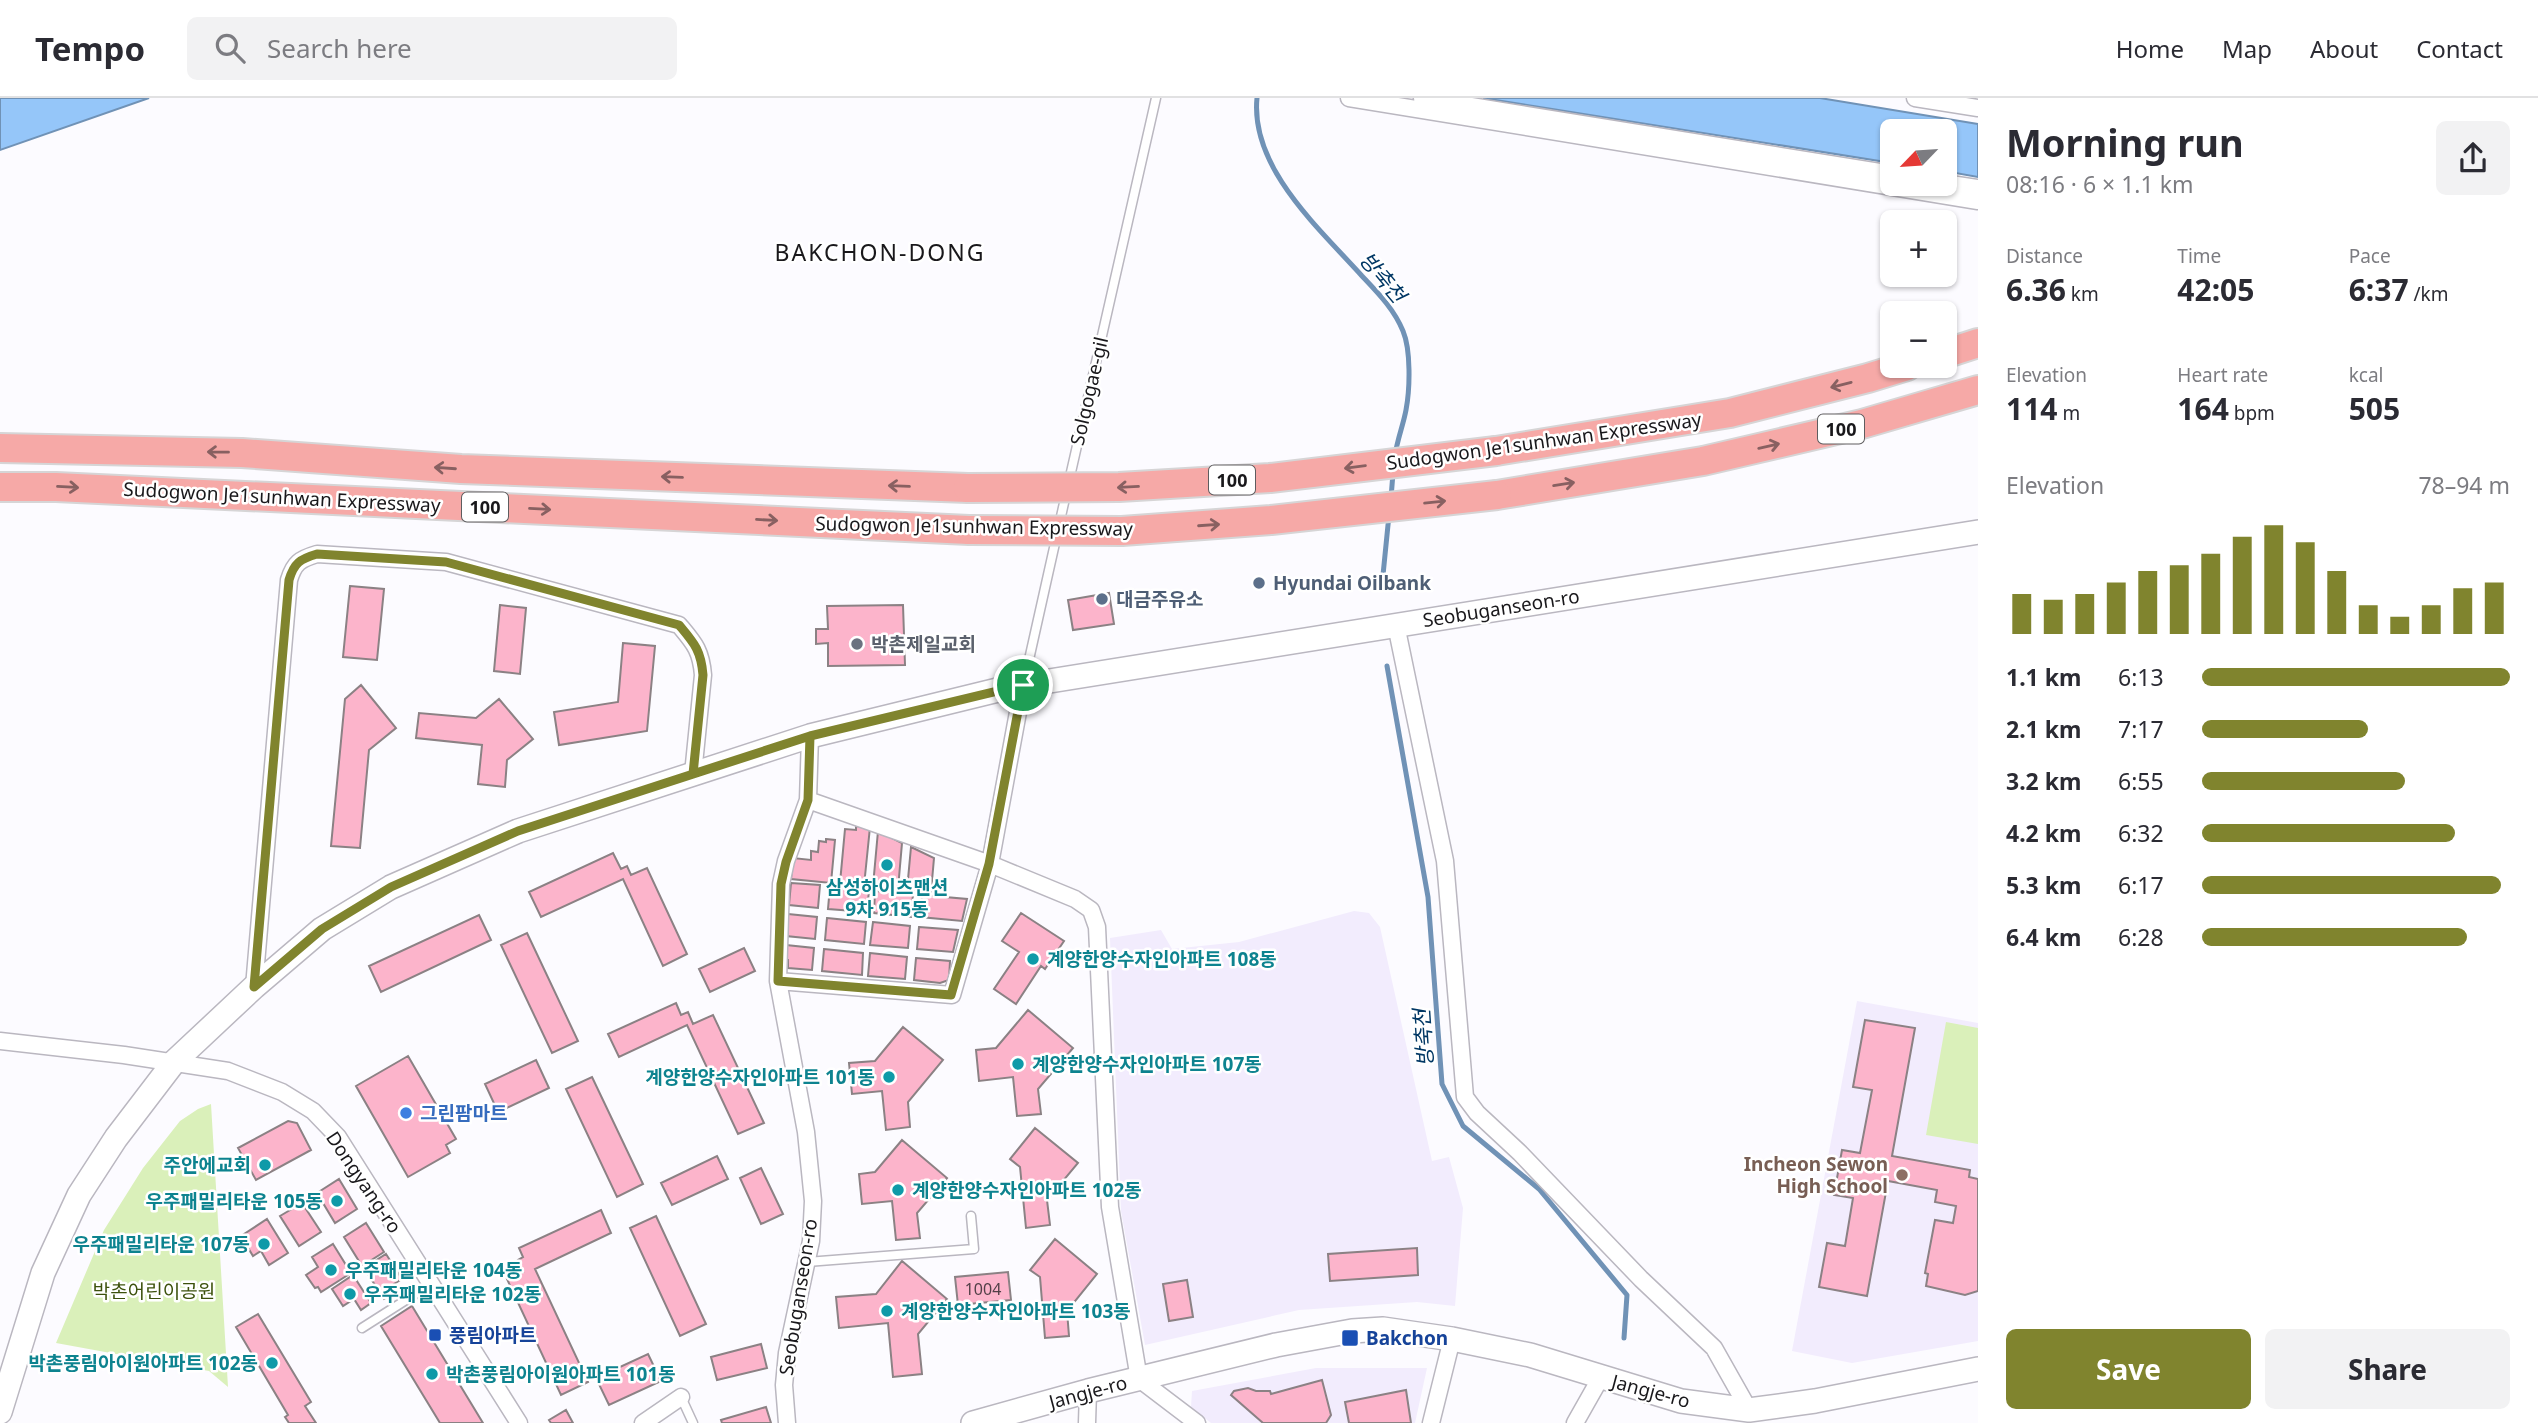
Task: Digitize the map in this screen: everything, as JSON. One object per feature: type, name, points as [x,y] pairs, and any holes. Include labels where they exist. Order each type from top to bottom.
[{"type":"highway","points":[[1957,350],[1978,343]]},
{"type":"highway","name":"Sudogwon Je1sunhwan Expressway","points":[[0,448],[242,453],[461,469],[968,488],[1119,487],[1256,479],[1496,451],[1730,413],[1880,373]]},
{"type":"highway","name":"Sudogwon Je1sunhwan Expressway","points":[[0,487],[70,487],[969,530],[1122,531],[1271,520],[1497,495],[1703,461],[1861,424],[1978,390]]},
{"type":"street","points":[[1349,98],[1978,201]]},
{"type":"street","points":[[1422,98],[1880,172]]},
{"type":"street","points":[[1914,98],[1978,108]]},
{"type":"street","points":[[1957,185],[1978,188]]},
{"type":"street","name":"Seobuganseon-ro","points":[[0,1412],[43,1273],[79,1195],[116,1138],[174,1062],[254,987],[322,929],[391,887],[518,831],[810,736],[1023,685],[1978,532]]},
{"type":"street","points":[[254,987],[289,580],[294,565],[303,558],[317,554],[446,562],[679,625],[698,648],[702,659],[703,675],[693,774]]},
{"type":"street","points":[[1396,625],[1445,860],[1465,1097],[1477,1113],[1520,1153],[1641,1279],[1714,1348],[1749,1410]]},
{"type":"street","points":[[778,981],[951,995],[989,864],[1023,685]]},
{"type":"street","name":"Seobuganseon-ro","points":[[787,1423],[784,1385],[811,1241],[813,1201],[806,1132],[778,981],[781,884],[808,800],[810,736]]},
{"type":"street","points":[[808,800],[989,864],[1075,899],[1091,911],[1097,927],[1110,1207],[1139,1379],[1198,1423]]},
{"type":"street","name":"Dongyang-ro","points":[[0,1041],[228,1071],[282,1092],[313,1111],[338,1137],[519,1423]]},
{"type":"street","name":"Jangje-ro","points":[[979,1422],[1088,1391],[1276,1345],[1352,1331],[1383,1329],[1452,1339],[1530,1355],[1681,1401],[1749,1410],[1815,1401],[1978,1369]]},
{"type":"street","points":[[1431,1423],[1452,1339]]},
{"type":"street","points":[[1574,1423],[1601,1377]]},
{"type":"street","points":[[1087,1423],[1088,1391]]},
{"type":"street","points":[[643,1423],[681,1397]]},
{"type":"lane","name":"Solgogae-gil","points":[[1023,685],[1156,98]]},
{"type":"lane","points":[[807,1262],[974,1249],[971,1216]]},
{"type":"lane","points":[[362,1328],[431,1284]]},
{"type":"lane","points":[[681,1397],[693,1423]]},
{"type":"shaded area","points":[[1354,911],[1369,913],[1380,927],[1432,1161],[1449,1157],[1463,1208],[1455,1306],[1417,1302],[1299,1310],[1145,1345],[1121,1211],[1110,938],[1161,930],[1172,949],[1239,942]]},
{"type":"shaded area","name":"Incheon Sewon High School","points":[[1857,1001],[1978,1023],[1978,1341],[1852,1363],[1792,1351]]},
{"type":"shaded area","points":[[1316,1368],[1427,1368],[1415,1423],[1211,1423],[1191,1407],[1192,1391]]},
{"type":"green space","points":[[1946,1022],[1978,1028],[1978,1144],[1926,1135]]},
{"type":"green space","name":"박촌어린이공원","points":[[211,1104],[228,1387],[209,1371],[56,1343],[104,1230],[143,1168],[180,1121]]},
{"type":"water","points":[[0,98],[149,98],[0,150]]},
{"type":"water","points":[[1483,98],[1820,98],[1948,119],[1880,119],[1880,161]]},
{"type":"water","points":[[1957,121],[1978,124],[1978,177],[1957,173]]},
{"type":"building","points":[[350,586],[384,589],[377,660],[343,657]]},
{"type":"building","points":[[1109,593],[1114,624],[1073,630],[1068,600]]},
{"type":"building","points":[[500,605],[526,608],[520,674],[494,671]]},
{"type":"building","points":[[903,605],[905,665],[828,666],[828,643],[816,644],[816,629],[828,629],[827,606]]},
{"type":"building","points":[[623,643],[655,646],[647,731],[559,745],[554,712],[618,702]]},
{"type":"building","points":[[361,685],[396,728],[369,750],[360,848],[331,846],[345,699]]},
{"type":"building","points":[[499,699],[533,739],[507,760],[505,787],[478,784],[482,745],[416,738],[419,713],[476,718]]},
{"type":"building","points":[[856,826],[870,827],[864,886],[840,883],[845,829],[856,830]]},
{"type":"building","name":"삼성하이츠맨션 9차 915동","points":[[878,831],[902,843],[898,889],[873,886]]},
{"type":"building","points":[[826,839],[835,840],[831,883],[791,879],[793,858],[811,860],[811,851],[818,852],[819,841],[826,842]]},
{"type":"building","points":[[911,847],[934,858],[931,892],[907,890]]},
{"type":"building","points":[[613,853],[621,869],[627,866],[631,875],[647,868],[687,954],[663,966],[623,879],[541,917],[529,892]]},
{"type":"building","points":[[791,883],[820,885],[818,908],[789,905]]},
{"type":"building","points":[[830,886],[869,890],[867,912],[828,909]]},
{"type":"building","points":[[875,891],[913,894],[911,917],[874,913]]},
{"type":"building","points":[[922,895],[967,899],[962,921],[920,917]]},
{"type":"building","name":"계양한양수자인아파트 108동","points":[[1021,913],[1064,941],[1045,969],[1041,966],[1016,1004],[994,989],[1019,952],[1002,941]]},
{"type":"building","points":[[788,914],[817,917],[815,939],[786,936]]},
{"type":"building","points":[[479,915],[491,940],[381,992],[369,966]]},
{"type":"building","points":[[827,918],[866,922],[864,944],[825,940]]},
{"type":"building","points":[[873,922],[910,926],[908,948],[870,945]]},
{"type":"building","points":[[919,927],[958,930],[953,952],[917,949]]},
{"type":"building","points":[[527,933],[578,1041],[552,1053],[501,945]]},
{"type":"building","points":[[786,945],[814,948],[812,970],[788,968],[788,960],[785,960]]},
{"type":"building","points":[[744,948],[755,971],[710,992],[699,969]]},
{"type":"building","points":[[824,949],[863,953],[862,975],[822,971]]},
{"type":"building","points":[[870,953],[907,957],[905,979],[868,976]]},
{"type":"building","points":[[916,958],[950,961],[949,980],[940,983],[914,980]]},
{"type":"building","points":[[676,1003],[681,1015],[688,1012],[693,1024],[713,1015],[764,1123],[738,1134],[687,1025],[619,1057],[608,1034]]},
{"type":"building","name":"계양한양수자인아파트 107동","points":[[1028,1010],[1073,1048],[1038,1089],[1041,1114],[1017,1116],[1013,1077],[979,1081],[976,1050],[996,1048]]},
{"type":"building","points":[[1865,1020],[1915,1028],[1892,1156],[1970,1170],[1969,1177],[1978,1179],[1978,1291],[1965,1295],[1926,1286],[1928,1274],[1925,1273],[1935,1220],[1953,1223],[1956,1206],[1935,1202],[1937,1190],[1888,1181],[1867,1296],[1819,1287],[1827,1243],[1845,1246],[1853,1198],[1834,1195],[1842,1150],[1860,1153],[1872,1090],[1853,1087]]},
{"type":"building","name":"계양한양수자인아파트 101동","points":[[903,1027],[943,1060],[908,1102],[910,1127],[886,1130],[882,1091],[852,1094],[849,1063],[875,1061]]},
{"type":"building","name":"그린팜마트","points":[[408,1056],[456,1139],[446,1145],[450,1153],[408,1177],[356,1086]]},
{"type":"building","points":[[536,1060],[549,1088],[498,1112],[485,1084]]},
{"type":"building","points":[[592,1077],[643,1184],[617,1197],[566,1089]]},
{"type":"building","name":"주안에교회","points":[[288,1121],[297,1123],[311,1150],[256,1180],[238,1148]]},
{"type":"building","points":[[1035,1128],[1078,1163],[1047,1200],[1050,1225],[1026,1228],[1020,1167],[1010,1159]]},
{"type":"building","name":"계양한양수자인아파트 102동","points":[[902,1140],[947,1178],[917,1213],[920,1238],[896,1240],[892,1201],[862,1204],[859,1174],[875,1172]]},
{"type":"building","points":[[717,1156],[728,1179],[672,1205],[661,1183]]},
{"type":"building","points":[[761,1168],[783,1214],[761,1224],[740,1178]]},
{"type":"building","name":"우주패밀리타운 105동","points":[[339,1179],[357,1209],[335,1223],[317,1193]]},
{"type":"building","points":[[302,1203],[321,1232],[299,1246],[280,1216]]},
{"type":"building","points":[[601,1210],[611,1233],[535,1269],[588,1382],[561,1395],[507,1279],[523,1272],[518,1260],[523,1257],[519,1248]]},
{"type":"building","points":[[656,1216],[706,1324],[680,1336],[630,1228]]},
{"type":"building","name":"우주패밀리타운 107동","points":[[267,1219],[288,1253],[269,1265],[261,1251],[253,1256],[241,1236]]},
{"type":"building","points":[[366,1223],[384,1252],[362,1266],[344,1237]]},
{"type":"building","points":[[1055,1239],[1097,1274],[1067,1311],[1069,1336],[1045,1338],[1040,1277],[1030,1270]]},
{"type":"building","name":"우주패밀리타운 104동","points":[[333,1244],[351,1273],[321,1292],[306,1275],[318,1267],[312,1257]]},
{"type":"building","points":[[1417,1248],[1418,1275],[1330,1281],[1328,1254]]},
{"type":"building","points":[[386,1254],[402,1279],[394,1284],[398,1291],[384,1299],[364,1268]]},
{"type":"building","name":"계양한양수자인아파트 103동","points":[[902,1261],[947,1299],[918,1334],[922,1374],[893,1377],[888,1323],[839,1328],[836,1297],[876,1294]]},
{"type":"building","points":[[1008,1272],[1011,1300],[958,1305],[955,1277]]},
{"type":"building","name":"우주패밀리타운 102동","points":[[353,1275],[371,1303],[361,1310],[354,1299],[343,1306],[332,1289]]},
{"type":"building","points":[[1187,1280],[1193,1317],[1169,1321],[1163,1284]]},
{"type":"building","name":"박촌풍림아이원아파트 101동","points":[[412,1306],[483,1423],[440,1423],[381,1326]]},
{"type":"building","name":"박촌풍림아이원아파트 102동","points":[[258,1314],[311,1402],[305,1406],[316,1423],[289,1423],[285,1417],[288,1415],[236,1327]]},
{"type":"building","points":[[761,1344],[767,1368],[717,1380],[711,1357]]},
{"type":"building","points":[[648,1354],[661,1381],[609,1405],[596,1378]]},
{"type":"building","points":[[1322,1380],[1331,1415],[1326,1423],[1263,1423],[1231,1395],[1234,1391],[1248,1388],[1270,1391],[1271,1394]]},
{"type":"building","points":[[1406,1390],[1411,1423],[1349,1423],[1345,1402]]},
{"type":"building","points":[[766,1407],[771,1423],[722,1423],[721,1420]]},
{"type":"building","points":[[566,1410],[573,1423],[551,1423],[549,1420]]},
{"type":"waterway","name":"방축천","points":[[1257,98],[1258,124],[1276,173],[1308,217],[1385,302],[1403,331],[1409,359],[1408,391],[1395,456]]},
{"type":"waterway","name":"방축천","points":[[1391,498],[1393,473]]},
{"type":"waterway","name":"방축천","points":[[1382,585],[1389,515]]},
{"type":"waterway","name":"방축천","points":[[1387,666],[1428,897],[1442,1084],[1463,1126],[1539,1189],[1627,1295],[1624,1338]]},
{"type":"place","name":"Hyundai Oilbank","points":[[1259,583]]},
{"type":"place","name":"대금주유소","points":[[1102,599]]},
{"type":"place","name":"박촌제일교회","points":[[857,644]]},
{"type":"place","name":"삼성하이츠맨션 9차 915동","points":[[887,865]]},
{"type":"place","name":"계양한양수자인아파트 108동","points":[[1033,959]]},
{"type":"place","name":"계양한양수자인아파트 107동","points":[[1018,1064]]},
{"type":"place","name":"계양한양수자인아파트 101동","points":[[889,1077]]},
{"type":"place","name":"그린팜마트","points":[[406,1113]]},
{"type":"place","name":"주안에교회","points":[[265,1165]]},
{"type":"place","name":"Incheon Sewon High School","points":[[1902,1175]]},
{"type":"place","name":"계양한양수자인아파트 102동","points":[[898,1190]]},
{"type":"place","name":"우주패밀리타운 105동","points":[[337,1201]]},
{"type":"place","name":"우주패밀리타운 107동","points":[[264,1244]]},
{"type":"place","name":"우주패밀리타운 104동","points":[[331,1270]]},
{"type":"place","name":"우주패밀리타운 102동","points":[[350,1294]]},
{"type":"place","name":"계양한양수자인아파트 103동","points":[[887,1311]]},
{"type":"place","name":"풍림아파트","points":[[435,1335]]},
{"type":"place","name":"Bakchon","points":[[1350,1338]]},
{"type":"place","name":"박촌풍림아이원아파트 102동","points":[[272,1363]]},
{"type":"place","name":"박촌풍림아이원아파트 101동","points":[[432,1374]]},
{"type":"district","name":"BAKCHON-DONG","points":[[880,252]]},
{"type":"route","points":[[1023,685],[810,736],[518,831],[391,887],[322,929],[254,987],[289,580],[294,565],[303,558],[317,554],[446,562],[679,625],[698,648],[702,659],[703,675],[693,774],[810,736],[808,800],[781,884],[778,981],[951,995],[989,864],[1023,685]]}]
